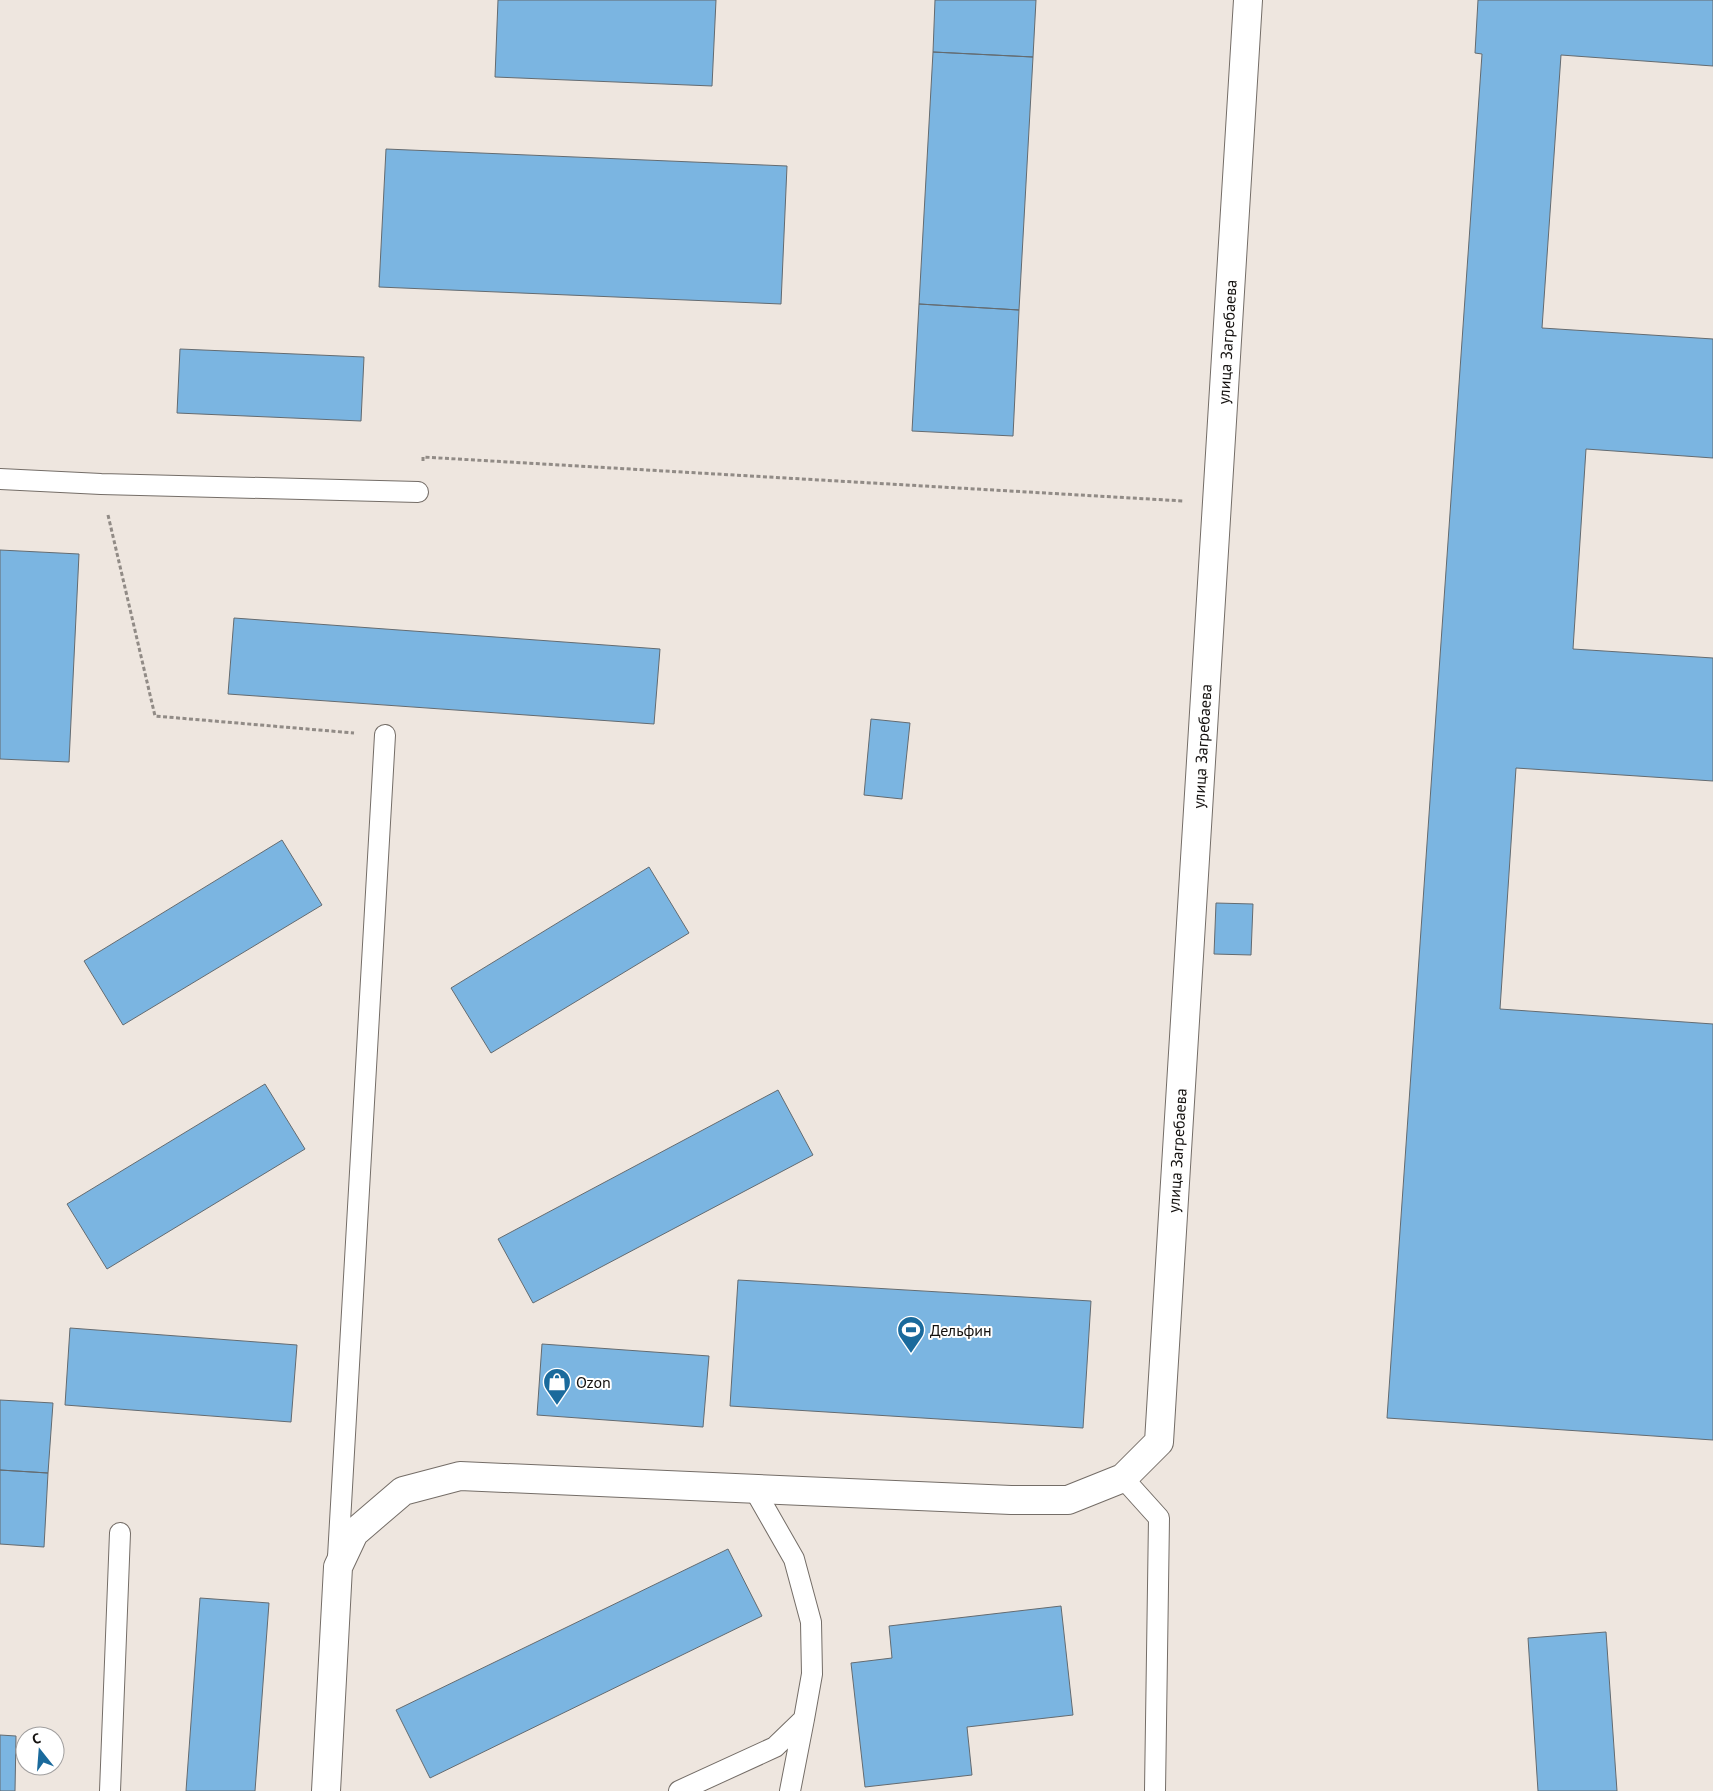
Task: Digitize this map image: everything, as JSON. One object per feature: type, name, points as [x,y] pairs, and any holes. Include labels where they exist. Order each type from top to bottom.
[{"type":"street","name":"улица Загребаева","points":[[1123,1478],[1159,1442],[1248,0]]},
{"type":"street","points":[[326,1791],[338,1567],[354,1533],[403,1491],[460,1476],[1011,1500],[1068,1500],[1123,1478]]},
{"type":"lane","points":[[0,479],[101,484],[418,492]]},
{"type":"lane","points":[[338,1567],[384,735]]},
{"type":"lane","points":[[1123,1478],[1159,1518],[1155,1791]]},
{"type":"lane","points":[[754,1489],[794,1559],[810,1622],[812,1674],[790,1791]]},
{"type":"lane","points":[[110,1791],[120,1533]]},
{"type":"lane","points":[[678,1791],[775,1748],[804,1719]]},
{"type":"path","points":[[418,492],[424,457],[1217,503]]},
{"type":"path","points":[[101,484],[155,716],[384,735]]},
{"type":"building","points":[[498,0],[716,0],[712,86],[495,77]]},
{"type":"building","points":[[935,0],[1036,0],[1033,57],[933,52]]},
{"type":"building","points":[[1478,0],[1713,0],[1713,66],[1561,55],[1542,328],[1713,339],[1713,458],[1586,449],[1573,649],[1713,658],[1713,781],[1516,768],[1500,1009],[1713,1024],[1713,1440],[1387,1418],[1482,54],[1475,53]]},
{"type":"building","points":[[933,52],[1033,57],[1019,310],[919,304]]},
{"type":"building","points":[[386,149],[787,166],[781,304],[379,287]]},
{"type":"building","points":[[919,304],[1019,310],[1013,436],[912,431]]},
{"type":"building","points":[[180,349],[364,357],[361,421],[177,413]]},
{"type":"building","points":[[0,550],[79,554],[69,762],[0,759]]},
{"type":"building","points":[[234,618],[660,649],[654,724],[228,694]]},
{"type":"building","points":[[871,719],[910,723],[902,799],[864,795]]},
{"type":"building","points":[[282,840],[322,905],[123,1025],[84,961]]},
{"type":"building","points":[[649,867],[689,933],[491,1053],[451,988]]},
{"type":"building","points":[[1216,903],[1253,904],[1251,955],[1214,954]]},
{"type":"building","points":[[265,1084],[305,1149],[107,1269],[67,1204]]},
{"type":"building","points":[[778,1090],[813,1155],[533,1303],[498,1239]]},
{"type":"building","name":"Дельфин","points":[[738,1280],[1091,1301],[1083,1428],[730,1406]]},
{"type":"building","points":[[70,1328],[297,1345],[291,1422],[65,1405]]},
{"type":"building","points":[[542,1344],[709,1356],[703,1427],[537,1415]]},
{"type":"building","points":[[0,1400],[53,1403],[48,1473],[0,1470]]},
{"type":"building","points":[[0,1470],[48,1473],[44,1547],[0,1544]]},
{"type":"building","points":[[728,1549],[762,1616],[430,1778],[396,1710]]},
{"type":"building","points":[[200,1598],[269,1603],[255,1791],[186,1791]]},
{"type":"building","points":[[1061,1606],[1073,1715],[967,1727],[972,1775],[865,1787],[851,1663],[892,1658],[889,1626]]},
{"type":"building","points":[[1606,1632],[1617,1791],[1538,1791],[1528,1638]]},
{"type":"building","points":[[0,1735],[15,1736],[15,1791],[0,1791]]},
{"type":"place","name":"Дельфин","points":[[911,1354]]},
{"type":"place","name":"Ozon","points":[[557,1406]]}]
